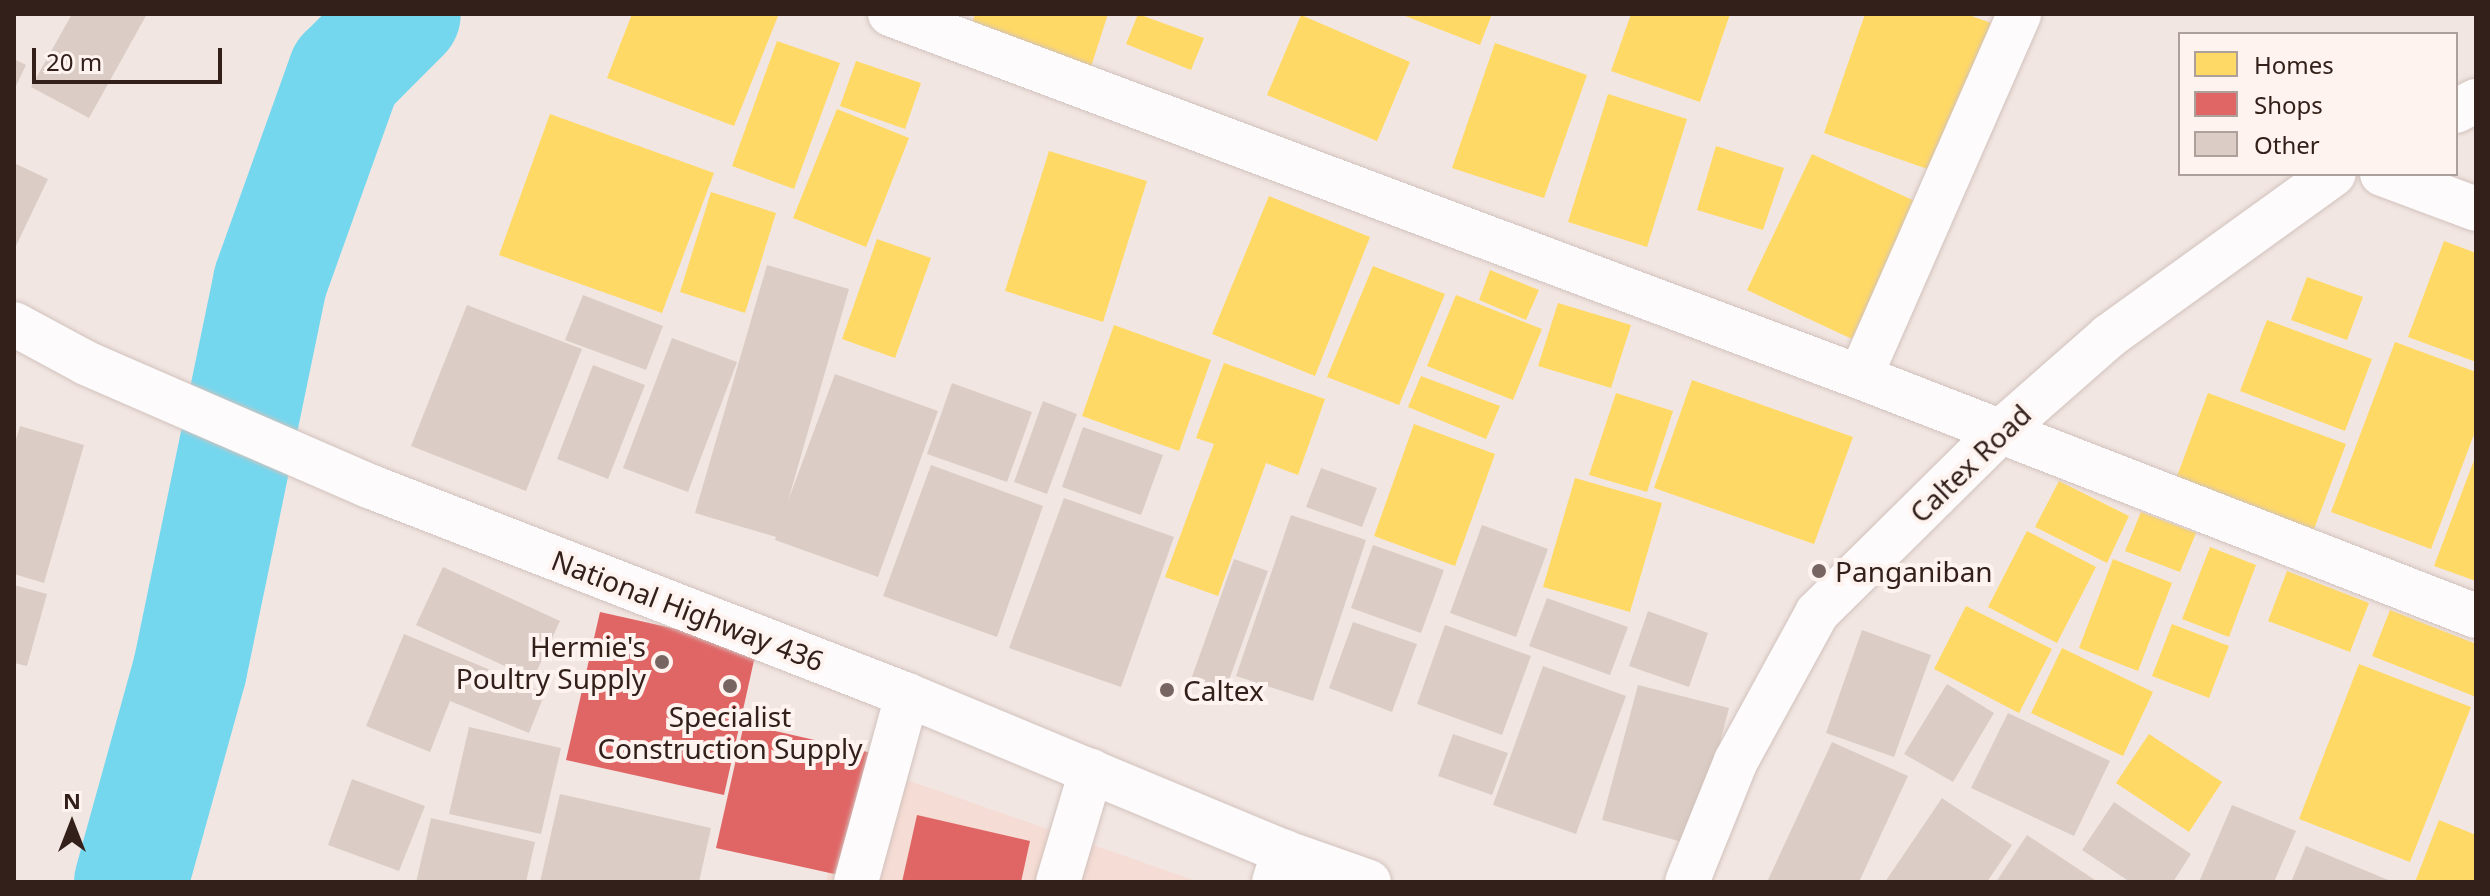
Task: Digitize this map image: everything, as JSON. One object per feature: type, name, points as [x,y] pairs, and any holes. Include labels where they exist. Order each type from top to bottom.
[{"type":"street","points":[[890,14],[1860,377],[2476,616]]},
{"type":"street","points":[[1860,377],[2019,14]]},
{"type":"street","points":[[2458,110],[2476,101]]},
{"type":"street","name":"Caltex Road","points":[[1687,882],[1736,761],[1817,613],[2001,431],[2109,336],[2331,176]]},
{"type":"street","points":[[2387,176],[2476,209]]},
{"type":"street","name":"National Highway 436","points":[[14,324],[86,363],[369,486],[907,695],[1091,771],[1279,867],[1369,882]]},
{"type":"street","points":[[856,882],[907,695]]},
{"type":"street","points":[[1058,882],[1091,771]]},
{"type":"shaded area","points":[[847,759],[1199,882],[826,882]]},
{"type":"building: Homes","points":[[632,14],[778,16],[734,126],[607,78]]},
{"type":"building: Homes","points":[[975,14],[1108,14],[1089,73],[968,35]]},
{"type":"building: Homes","points":[[1138,14],[1204,38],[1191,70],[1126,44]]},
{"type":"building: Homes","points":[[1400,14],[1492,14],[1480,45]]},
{"type":"building: Homes","points":[[1631,14],[1730,14],[1700,102],[1611,71]]},
{"type":"building: Homes","points":[[1865,14],[1966,14],[1994,24],[1942,174],[1824,133]]},
{"type":"building: Homes","points":[[1301,15],[1410,62],[1377,141],[1267,95]]},
{"type":"building: Homes","points":[[777,41],[840,63],[794,189],[732,166]]},
{"type":"building: Homes","points":[[1495,43],[1587,75],[1544,198],[1452,168]]},
{"type":"building: Homes","points":[[856,61],[921,83],[905,129],[840,106]]},
{"type":"building: Homes","points":[[1608,94],[1687,119],[1647,247],[1568,222]]},
{"type":"building: Homes","points":[[837,109],[909,138],[866,247],[793,218]]},
{"type":"building: Homes","points":[[550,114],[714,173],[662,313],[499,255]]},
{"type":"building: Homes","points":[[1716,146],[1784,168],[1763,230],[1697,210]]},
{"type":"building: Homes","points":[[1049,151],[1147,181],[1103,322],[1005,291]]},
{"type":"building: Homes","points":[[1812,154],[1917,202],[1852,339],[1747,290]]},
{"type":"building: Homes","points":[[711,192],[776,213],[745,313],[680,292]]},
{"type":"building: Homes","points":[[1269,196],[1370,237],[1315,376],[1212,334]]},
{"type":"building: Homes","points":[[877,239],[931,258],[895,358],[842,339]]},
{"type":"building: Homes","points":[[2444,241],[2476,253],[2476,362],[2408,337]]},
{"type":"building: Homes","points":[[1373,266],[1445,294],[1399,405],[1327,377]]},
{"type":"building: Homes","points":[[1490,270],[1539,290],[1526,320],[1479,300]]},
{"type":"building: Homes","points":[[2307,277],[2363,297],[2347,340],[2291,320]]},
{"type":"building: Homes","points":[[1456,295],[1542,329],[1513,400],[1427,366]]},
{"type":"building: Homes","points":[[1558,303],[1631,325],[1611,388],[1538,366]]},
{"type":"building: Homes","points":[[2267,320],[2372,359],[2345,431],[2240,391]]},
{"type":"building: Homes","points":[[1114,325],[1211,360],[1179,451],[1082,416]]},
{"type":"building: Homes","points":[[2395,342],[2476,372],[2476,429],[2431,549],[2331,512]]},
{"type":"building: Homes","points":[[1224,363],[1325,399],[1298,475],[1266,463],[1218,596],[1165,577],[1214,444],[1196,438]]},
{"type":"building: Homes","points":[[1421,376],[1500,406],[1486,439],[1408,407]]},
{"type":"building: Homes","points":[[1692,380],[1853,437],[1814,544],[1654,488]]},
{"type":"building: Homes","points":[[1616,393],[1673,411],[1647,492],[1589,475]]},
{"type":"building: Homes","points":[[2208,393],[2346,444],[2311,537],[2173,487]]},
{"type":"building: Homes","points":[[1414,424],[1495,454],[1455,566],[1374,536]]},
{"type":"building: Homes","points":[[2476,455],[2476,581],[2434,566]]},
{"type":"building: Homes","points":[[1575,478],[1662,503],[1630,612],[1543,587]]},
{"type":"building: Homes","points":[[2059,481],[2129,516],[2107,563],[2035,527]]},
{"type":"building: Homes","points":[[2141,512],[2196,533],[2180,572],[2125,551]]},
{"type":"building: Homes","points":[[2027,531],[2096,567],[2057,643],[1988,607]]},
{"type":"building: Homes","points":[[2210,547],[2256,565],[2229,637],[2182,619]]},
{"type":"building: Homes","points":[[2113,559],[2172,583],[2138,671],[2079,648]]},
{"type":"building: Homes","points":[[2287,571],[2369,603],[2350,652],[2268,621]]},
{"type":"building: Homes","points":[[1966,606],[2052,649],[2019,713],[1934,669]]},
{"type":"building: Homes","points":[[2390,610],[2476,644],[2476,697],[2372,656]]},
{"type":"building: Homes","points":[[2172,624],[2229,646],[2209,698],[2152,676]]},
{"type":"building: Homes","points":[[2062,648],[2153,692],[2123,756],[2031,713]]},
{"type":"building: Homes","points":[[2359,664],[2471,707],[2410,862],[2299,819]]},
{"type":"building: Homes","points":[[2149,734],[2222,782],[2189,832],[2116,783]]},
{"type":"building: Homes","points":[[2439,820],[2476,835],[2476,882],[2415,882]]},
{"type":"building: Shops","points":[[600,612],[757,647],[724,795],[566,760]]},
{"type":"building: Shops","points":[[744,724],[876,754],[848,877],[716,848]]},
{"type":"building: Shops","points":[[917,815],[1030,841],[1021,882],[902,882]]},
{"type":"building: Other","points":[[72,14],[147,14],[89,118],[31,87]]},
{"type":"building: Other","points":[[14,59],[26,65],[14,90]]},
{"type":"building: Other","points":[[14,163],[48,179],[14,250]]},
{"type":"building: Other","points":[[767,265],[849,289],[788,501],[835,374],[938,411],[878,577],[775,540],[776,537],[695,513]]},
{"type":"building: Other","points":[[583,295],[663,326],[646,370],[565,340]]},
{"type":"building: Other","points":[[467,305],[582,349],[526,491],[411,446]]},
{"type":"building: Other","points":[[672,338],[737,362],[688,492],[623,468]]},
{"type":"building: Other","points":[[593,365],[645,385],[608,479],[557,459]]},
{"type":"building: Other","points":[[952,383],[1032,412],[1007,482],[927,454]]},
{"type":"building: Other","points":[[1043,401],[1077,414],[1047,494],[1014,482]]},
{"type":"building: Other","points":[[20,426],[84,445],[44,583],[14,574],[14,446]]},
{"type":"building: Other","points":[[1083,427],[1163,455],[1141,515],[1062,487]]},
{"type":"building: Other","points":[[931,465],[1043,506],[997,637],[883,596]]},
{"type":"building: Other","points":[[1321,468],[1377,488],[1362,527],[1306,507]]},
{"type":"building: Other","points":[[1064,498],[1174,537],[1121,687],[1009,648]]},
{"type":"building: Other","points":[[1291,515],[1366,540],[1313,701],[1236,676]]},
{"type":"building: Other","points":[[1482,525],[1548,549],[1516,637],[1450,613]]},
{"type":"building: Other","points":[[1373,545],[1444,570],[1421,633],[1351,608]]},
{"type":"building: Other","points":[[1234,559],[1268,571],[1223,697],[1189,685]]},
{"type":"building: Other","points":[[443,567],[560,621],[533,679],[416,625]]},
{"type":"building: Other","points":[[14,585],[47,594],[27,666],[14,663]]},
{"type":"building: Other","points":[[1547,598],[1628,627],[1610,675],[1529,646]]},
{"type":"building: Other","points":[[1648,611],[1708,633],[1689,687],[1629,666]]},
{"type":"building: Other","points":[[1353,622],[1417,644],[1392,712],[1329,688]]},
{"type":"building: Other","points":[[1445,625],[1531,656],[1502,735],[1417,704]]},
{"type":"building: Other","points":[[1862,630],[1931,655],[1894,757],[1826,733]]},
{"type":"building: Other","points":[[404,634],[545,693],[529,733],[450,701],[430,752],[366,726]]},
{"type":"building: Other","points":[[1543,666],[1626,696],[1576,834],[1493,805]]},
{"type":"building: Other","points":[[1947,684],[1994,713],[1953,782],[1904,754]]},
{"type":"building: Other","points":[[1638,685],[1729,708],[1693,845],[1602,820]]},
{"type":"building: Other","points":[[2008,713],[2110,761],[2074,836],[1971,788]]},
{"type":"building: Other","points":[[469,727],[561,748],[541,834],[449,814]]},
{"type":"building: Other","points":[[1453,734],[1508,753],[1492,795],[1438,776]]},
{"type":"building: Other","points":[[1832,742],[1908,776],[1859,882],[1767,882]]},
{"type":"building: Other","points":[[352,779],[425,806],[399,871],[328,845]]},
{"type":"building: Other","points":[[560,794],[711,828],[699,882],[540,882]]},
{"type":"building: Other","points":[[1942,798],[2012,845],[1987,882],[1885,882]]},
{"type":"building: Other","points":[[2114,802],[2191,854],[2173,882],[2130,882],[2082,850]]},
{"type":"building: Other","points":[[2232,805],[2296,831],[2274,882],[2199,882]]},
{"type":"building: Other","points":[[431,818],[535,842],[526,882],[416,882]]},
{"type":"building: Other","points":[[2027,835],[2098,882],[1996,882]]},
{"type":"building: Other","points":[[2306,846],[2393,882],[2291,882]]},
{"type":"waterway","points":[[131,882],[190,669],[270,282],[345,73],[404,14]]},
{"type":"place","name":"Panganiban","points":[[1819,571]]},
{"type":"place","name":"Hermie's Poultry Supply","points":[[662,662]]},
{"type":"place","name":"Specialist Construction Supply","points":[[730,686]]},
{"type":"place","name":"Caltex","points":[[1167,690]]}]
